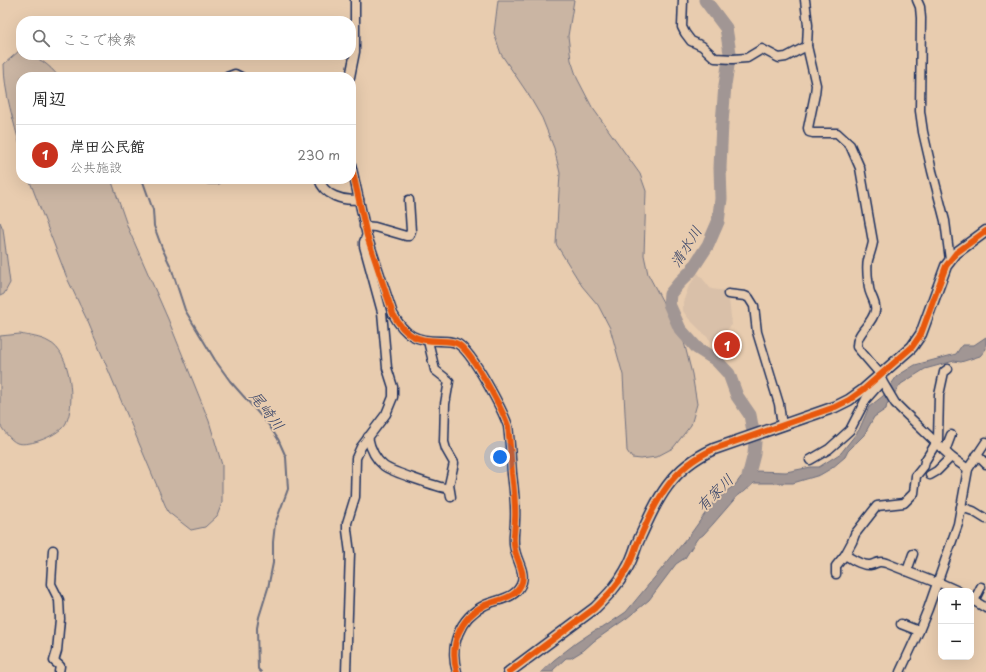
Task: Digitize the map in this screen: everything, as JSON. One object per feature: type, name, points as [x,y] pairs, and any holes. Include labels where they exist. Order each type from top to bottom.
[{"type":"street","points":[[355,0],[355,16]]},
{"type":"street","points":[[683,0],[682,27],[685,33],[691,41],[702,46],[714,58],[747,58],[762,49],[779,58],[786,57],[807,46]]},
{"type":"street","points":[[805,0],[808,25],[807,46],[816,85],[808,128],[809,132],[837,133],[850,144],[860,168],[872,242],[872,249],[868,259],[867,268],[869,290],[876,305],[876,311],[860,335],[857,343],[859,349],[882,380],[895,403],[948,454],[968,469]]},
{"type":"street","points":[[917,0],[920,7],[921,18],[921,118],[932,171],[945,221],[950,260]]},
{"type":"street","points":[[351,72],[353,60]]},
{"type":"street","points":[[321,184],[323,188],[330,193],[346,200],[358,199]]},
{"type":"street","points":[[355,184],[367,236],[393,314],[398,324],[411,336],[428,341],[450,341],[464,348],[476,365],[504,415],[509,435],[515,520],[513,541],[515,552],[522,569],[522,580],[520,587],[509,597],[484,606],[472,614],[463,623],[457,635],[454,651],[457,672]]},
{"type":"street","points":[[364,226],[375,226],[409,236],[411,231],[409,200]]},
{"type":"street","points":[[810,460],[829,449],[850,430],[866,399],[921,334],[942,274],[950,260],[963,247],[986,231]]},
{"type":"street","points":[[346,672],[350,553],[347,523],[355,497],[356,458],[361,447],[386,414],[393,397],[393,387],[388,368],[382,312],[364,246],[367,236]]},
{"type":"street","points":[[728,294],[744,296],[748,298],[754,306],[758,332],[779,404],[782,426]]},
{"type":"street","points":[[428,341],[435,370],[449,381],[445,404],[444,442],[446,449],[454,463],[449,489],[451,497]]},
{"type":"street","points":[[836,574],[836,566],[845,555],[855,534],[877,506],[904,503],[914,492],[914,480],[924,466],[925,461],[936,442],[939,432],[938,409],[940,392],[944,372],[948,370]]},
{"type":"street","points":[[509,672],[595,608],[608,596],[627,570],[654,505],[673,478],[685,466],[714,449],[835,407],[882,380]]},
{"type":"street","points":[[930,475],[938,471],[948,454],[951,435]]},
{"type":"street","points":[[368,437],[372,450],[385,467],[449,489]]},
{"type":"street","points":[[900,672],[919,631],[958,524],[968,469],[986,442]]},
{"type":"street","points":[[977,455],[986,464]]},
{"type":"street","points":[[963,497],[968,493],[970,485]]},
{"type":"street","points":[[961,507],[973,511],[986,519]]},
{"type":"street","points":[[52,550],[50,584],[59,600],[60,619],[57,651],[54,661],[60,666],[59,672]]},
{"type":"street","points":[[907,571],[913,554]]},
{"type":"street","points":[[845,555],[868,566],[881,561],[951,588]]},
{"type":"street","points":[[974,597],[981,587]]},
{"type":"street","points":[[974,601],[986,608]]},
{"type":"street","points":[[901,624],[919,631]]},
{"type":"shaded area","points":[[498,0],[574,0],[568,36],[571,60],[577,78],[592,107],[640,174],[646,191],[644,255],[648,274],[684,342],[692,374],[697,404],[691,425],[673,448],[656,457],[641,459],[632,458],[627,451],[623,375],[610,328],[598,305],[582,286],[556,244],[560,173],[554,148],[542,118],[501,54],[494,33]]},
{"type":"shaded area","points":[[16,54],[16,60],[40,60],[55,72],[16,72],[16,130],[4,75],[4,64]]},
{"type":"shaded area","points":[[31,184],[113,184],[128,228],[168,319],[209,421],[222,465],[222,503],[217,516],[205,527],[191,530],[168,512],[88,322],[67,278]]},
{"type":"shaded area","points":[[0,222],[3,229],[10,283],[4,294],[0,296]]},
{"type":"shaded area","points":[[698,273],[711,289],[728,291],[732,325],[713,343],[683,311],[683,302],[689,286]]},
{"type":"shaded area","points":[[20,334],[42,339],[49,342],[56,348],[67,367],[71,392],[69,414],[63,427],[58,432],[44,439],[22,444],[12,440],[0,425],[0,336]]},
{"type":"shaded area","points":[[986,337],[986,349],[980,356],[961,362],[954,361],[925,369],[901,384],[887,404],[886,409],[874,417],[864,435],[848,451],[845,457],[832,468],[820,475],[793,483],[754,483],[744,492],[739,494],[703,535],[697,539],[685,558],[676,564],[649,600],[584,650],[571,658],[566,658],[553,670],[553,672],[541,672],[576,643],[626,612],[692,532],[714,501],[736,484],[741,477],[755,471],[786,472],[819,467],[841,453],[859,430],[869,407],[883,396],[897,376],[915,365],[956,354],[962,345],[974,345]]},
{"type":"waterway","name":"清水川","points":[[705,0],[726,28],[730,53],[725,85],[722,123],[720,168],[721,199],[718,222],[708,245],[691,271],[670,294],[669,304],[680,329],[697,348],[716,360],[729,374],[737,396],[750,415],[755,442],[754,454],[747,481]]},
{"type":"waterway","name":"尾崎川","points":[[144,184],[153,210],[154,226],[171,267],[185,310],[215,360],[230,381],[268,424],[278,439],[286,457],[288,489],[275,524],[273,563],[257,628],[258,669],[261,672]]},
{"type":"cycle path","points":[[355,184],[367,236],[393,314],[397,321],[402,328],[412,336],[424,340],[454,342],[464,349],[479,369],[500,407],[508,426],[515,503],[514,546],[522,570],[523,578],[520,588],[516,592],[506,598],[485,605],[469,617],[463,625],[455,643],[454,652],[457,672]]},
{"type":"cycle path","points":[[509,672],[595,608],[612,590],[629,564],[658,501],[666,488],[686,466],[714,449],[835,407],[849,400],[863,390],[912,347],[921,334],[946,266],[956,253],[986,231]]},
{"type":"place","name":"岸田公民館","points":[[727,345]]},
{"type":"water label","name":"有家川","points":[[714,492]]}]
